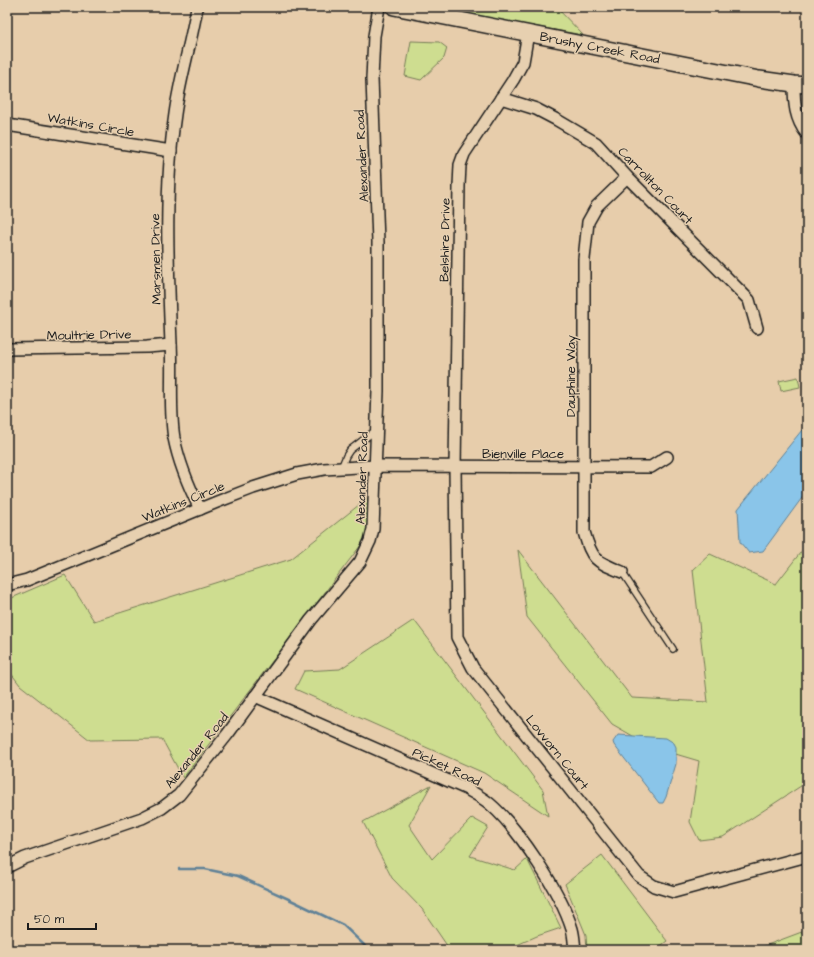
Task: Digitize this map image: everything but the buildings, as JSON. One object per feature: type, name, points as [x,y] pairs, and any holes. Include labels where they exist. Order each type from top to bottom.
[{"type":"main road","name":"Brushy Creek Road","points":[[394,7],[759,79],[800,85]]},
{"type":"street","name":"Marsmen Drive","points":[[197,7],[175,113],[169,171],[168,227],[172,416],[174,437],[181,464],[200,509]]},
{"type":"street","name":"Alexander Road","points":[[7,867],[25,858],[142,818],[167,804],[184,790],[227,735],[311,620],[355,569],[365,553],[373,529],[378,392],[378,235],[372,79],[374,36],[379,7]]},
{"type":"street","name":"Belshire Drive","points":[[455,467],[460,165],[464,154],[502,98],[523,62],[528,33]]},
{"type":"street","points":[[800,85],[794,103],[800,126],[807,134]]},
{"type":"street","name":"Carrollton Court","points":[[502,98],[536,109],[596,143],[626,177],[749,300],[757,328]]},
{"type":"street","name":"Watkins Circle","points":[[7,125],[171,151]]},
{"type":"street","name":"Dauphine Way","points":[[622,572],[598,562],[589,549],[584,532],[584,259],[588,222],[597,206],[626,177]]},
{"type":"street","name":"Moultrie Drive","points":[[7,349],[171,345]]},
{"type":"street","name":"Bienville Place","points":[[376,466],[651,467],[667,456]]},
{"type":"street","name":"Watkins Circle","points":[[7,585],[27,580],[200,509],[253,488],[292,475],[324,469],[376,466]]},
{"type":"street","name":"Lovvorn Court","points":[[455,467],[457,637],[473,668],[639,876],[654,886],[674,892],[807,856]]},
{"type":"street","name":"Picket Road","points":[[255,696],[467,789],[490,804],[525,845],[546,877],[567,917],[572,930],[576,950]]},
{"type":"lane","points":[[341,468],[350,450],[377,430]]},
{"type":"lane","points":[[622,572],[673,649]]},
{"type":"green space","points":[[430,7],[558,7],[557,8],[583,35],[431,8]]},
{"type":"green space","points":[[411,41],[439,42],[447,48],[444,58],[421,80],[405,76]]},
{"type":"green space","points":[[798,377],[800,387],[781,391],[779,381]]},
{"type":"green space","points":[[379,489],[364,541],[183,778],[162,739],[90,740],[20,685],[7,668],[7,600],[65,575],[94,621],[291,559]]},
{"type":"green space","points":[[807,544],[807,782],[723,837],[699,840],[690,822],[699,761],[652,747],[612,724],[527,617],[518,550],[632,698],[708,702],[693,570],[710,554],[776,584]]},
{"type":"green space","points":[[414,620],[543,790],[548,816],[484,773],[295,689],[304,671],[340,669]]},
{"type":"green space","points":[[431,785],[409,825],[432,859],[472,818],[488,827],[470,856],[515,870],[527,859],[561,928],[517,945],[517,950],[450,950],[422,909],[392,878],[363,822]]},
{"type":"green space","points":[[602,855],[667,941],[655,950],[587,950],[586,935],[565,884]]},
{"type":"green space","points":[[807,930],[807,950],[754,950]]},
{"type":"water","points":[[807,429],[807,491],[763,551],[749,553],[740,542],[738,509],[802,430]]},
{"type":"water","points":[[618,735],[666,738],[674,743],[676,747],[676,764],[663,803],[659,803],[614,745],[613,742]]},
{"type":"waterway","points":[[179,869],[205,869],[238,876],[343,925],[368,950]]}]
